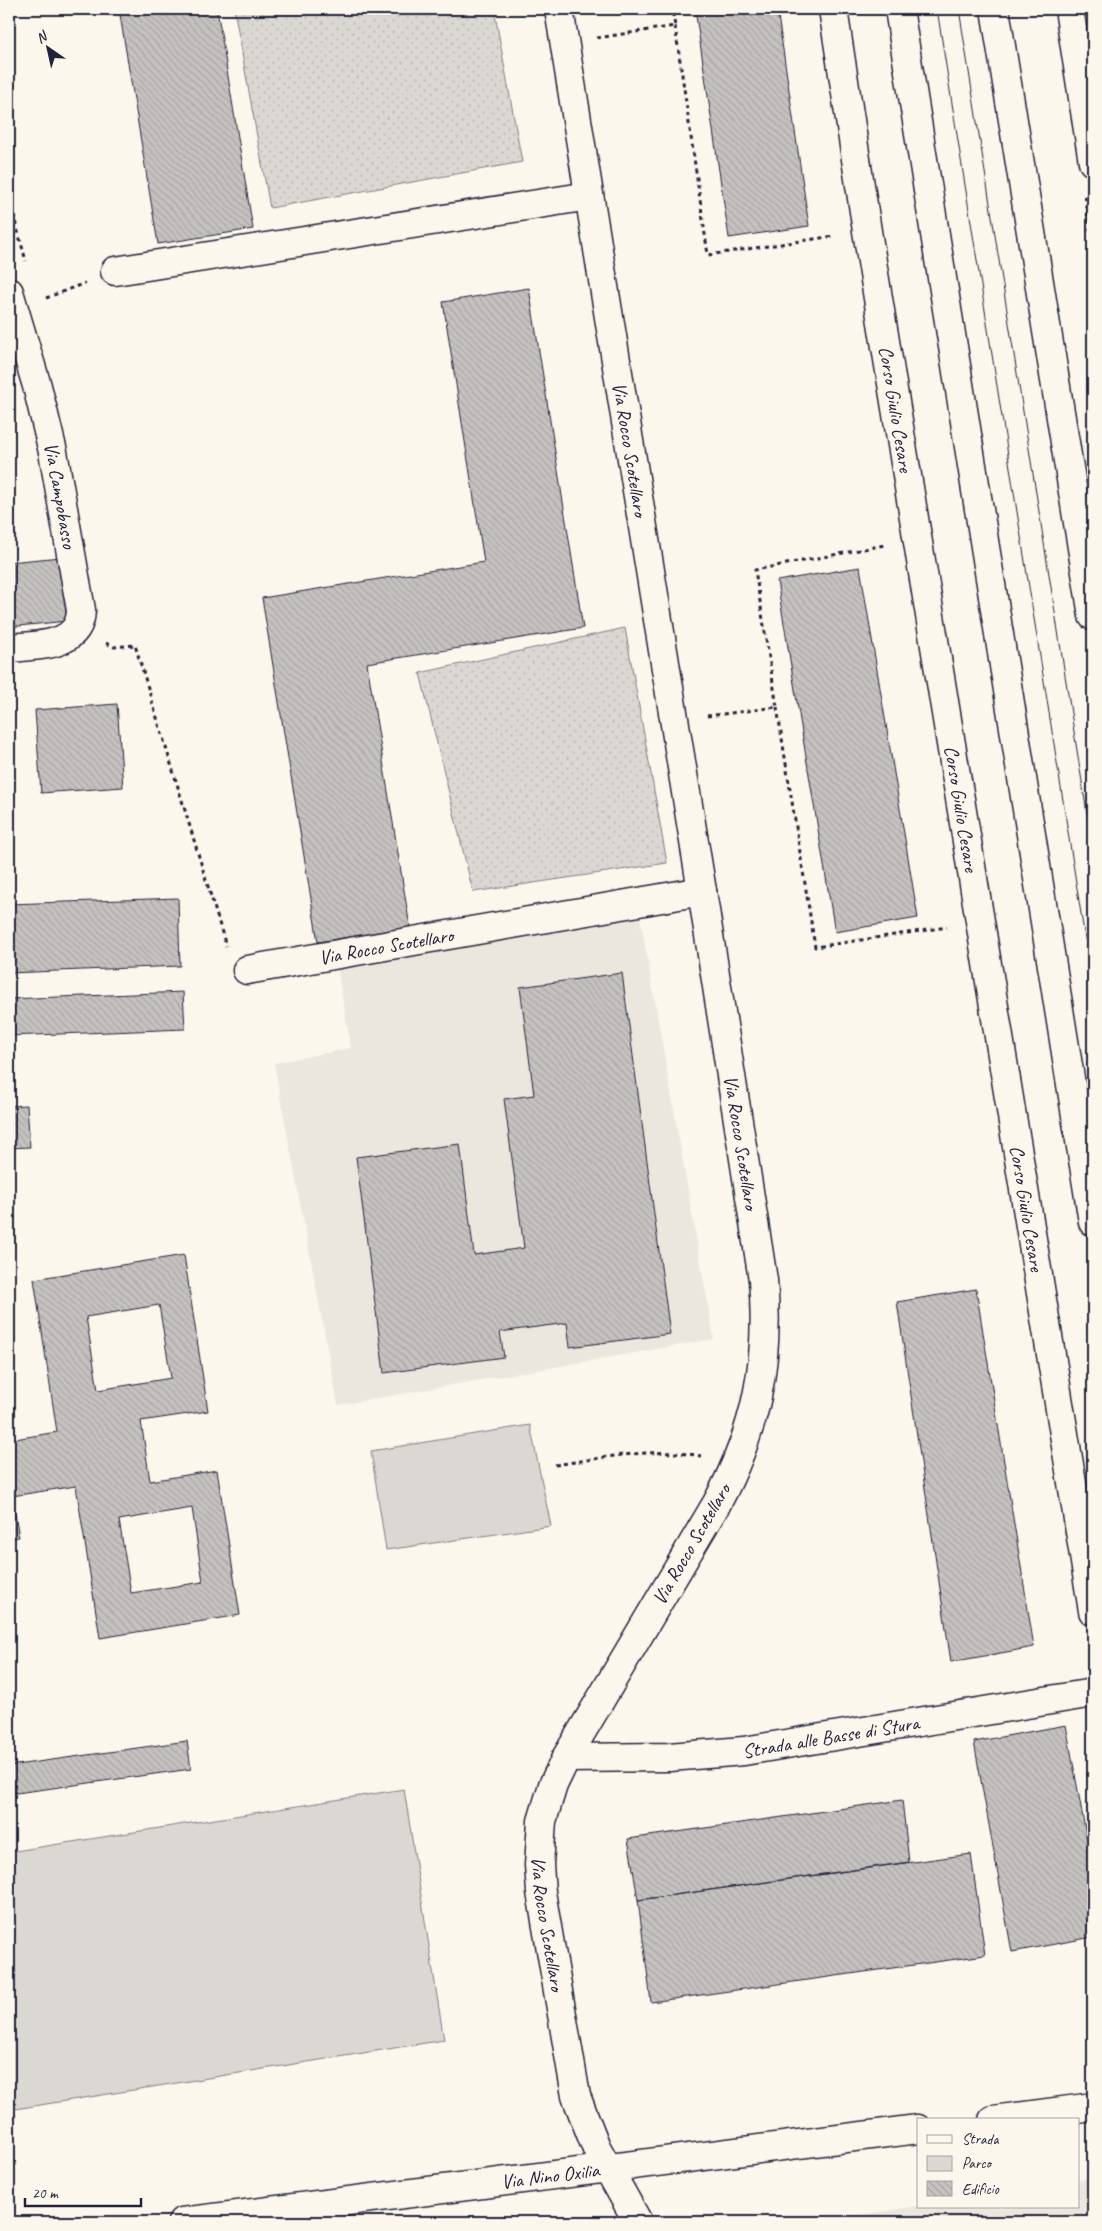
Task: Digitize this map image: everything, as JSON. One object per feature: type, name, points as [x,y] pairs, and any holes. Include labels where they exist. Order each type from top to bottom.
[{"type":"street","name":"Via Rocco Scotellaro","points":[[559,9],[702,891],[764,1300],[765,1336],[759,1394],[749,1430],[734,1469],[717,1503],[566,1758],[553,1785],[542,1821],[539,1882],[572,2081],[585,2123],[638,2222]]},
{"type":"street","name":"Corso Giulio Cesare","points":[[833,9],[867,231],[1093,1610]]},
{"type":"street","points":[[899,9],[1093,1222]]},
{"type":"street","points":[[996,9],[1093,616]]},
{"type":"street","points":[[1069,9],[1093,162]]},
{"type":"street","points":[[115,271],[589,196]]},
{"type":"street","name":"Via Campobasso","points":[[9,292],[37,386],[53,452],[81,610],[78,627]]},
{"type":"street","points":[[9,648],[56,642],[73,634],[78,627]]},
{"type":"street","name":"Via Rocco Scotellaro","points":[[247,970],[702,891]]},
{"type":"street","name":"Strada alle Basse di Stura","points":[[566,1758],[668,1757],[744,1751],[1093,1693]]},
{"type":"street","points":[[1008,2118],[1093,2107]]},
{"type":"street","name":"Via Nino Oxilia","points":[[182,2222],[917,2129]]},
{"type":"path","points":[[672,9],[708,255],[867,231]]},
{"type":"path","points":[[564,44],[675,26]]},
{"type":"path","points":[[9,199],[27,264]]},
{"type":"path","points":[[37,301],[115,271]]},
{"type":"path","points":[[918,539],[755,570],[815,947],[980,922]]},
{"type":"path","points":[[78,627],[90,636],[114,647],[135,645],[234,972],[247,970]]},
{"type":"path","points":[[674,720],[778,707]]},
{"type":"path","points":[[555,1465],[643,1453],[683,1453],[708,1457],[734,1469]]},
{"type":"shaded area","points":[[640,917],[714,1339],[338,1405],[274,1063],[351,1048],[337,968]]},
{"type":"shaded area","points":[[1093,2178],[1093,2222],[817,2222],[917,2206],[917,2208],[1080,2208],[1080,2180]]},
{"type":"green space","points":[[234,9],[494,9],[522,162],[270,208]]},
{"type":"green space","points":[[625,628],[667,863],[473,892],[420,673]]},
{"type":"green space","points":[[530,1425],[551,1526],[386,1550],[371,1451]]},
{"type":"green space","points":[[404,1789],[444,2040],[9,2110],[9,1852]]},
{"type":"building","points":[[119,9],[217,9],[253,229],[158,244]]},
{"type":"building","points":[[695,9],[777,9],[809,226],[729,238]]},
{"type":"building","points":[[529,288],[583,628],[367,663],[410,927],[318,942],[262,598],[484,562],[443,302]]},
{"type":"building","points":[[61,557],[67,621],[9,627],[9,562]]},
{"type":"building","points":[[860,567],[918,918],[835,932],[777,581]]},
{"type":"building","points":[[117,704],[123,787],[41,793],[35,710]]},
{"type":"building","points":[[178,898],[180,966],[9,973],[9,904]]},
{"type":"building","points":[[622,973],[670,1334],[570,1347],[567,1323],[500,1332],[504,1357],[384,1373],[356,1157],[460,1144],[474,1255],[524,1248],[504,1099],[534,1095],[520,987]]},
{"type":"building","points":[[183,992],[185,1029],[9,1036],[9,999]]},
{"type":"building","points":[[27,1105],[30,1147],[9,1148],[9,1106]]},
{"type":"building","points":[[184,1255],[208,1411],[141,1421],[150,1481],[217,1470],[240,1615],[100,1638],[76,1486],[12,1496],[19,1537],[9,1538],[9,1440],[57,1432],[34,1279]],"holes":[[[159,1305],[171,1378],[98,1390],[86,1317]],[[192,1508],[203,1582],[131,1593],[119,1520]]]},
{"type":"building","points":[[976,1289],[1034,1647],[951,1662],[897,1302]]},
{"type":"building","points":[[1066,1725],[1093,1873],[1093,1937],[1012,1952],[974,1742]]},
{"type":"building","points":[[187,1741],[191,1769],[9,1794],[9,1766]]},
{"type":"building","points":[[902,1800],[909,1862],[638,1900],[628,1839]]},
{"type":"building","points":[[971,1854],[985,1955],[651,2002],[638,1900]]},
{"type":"tram line","points":[[937,9],[1093,989]]},
{"type":"tram line","points":[[959,9],[1093,851]]}]
